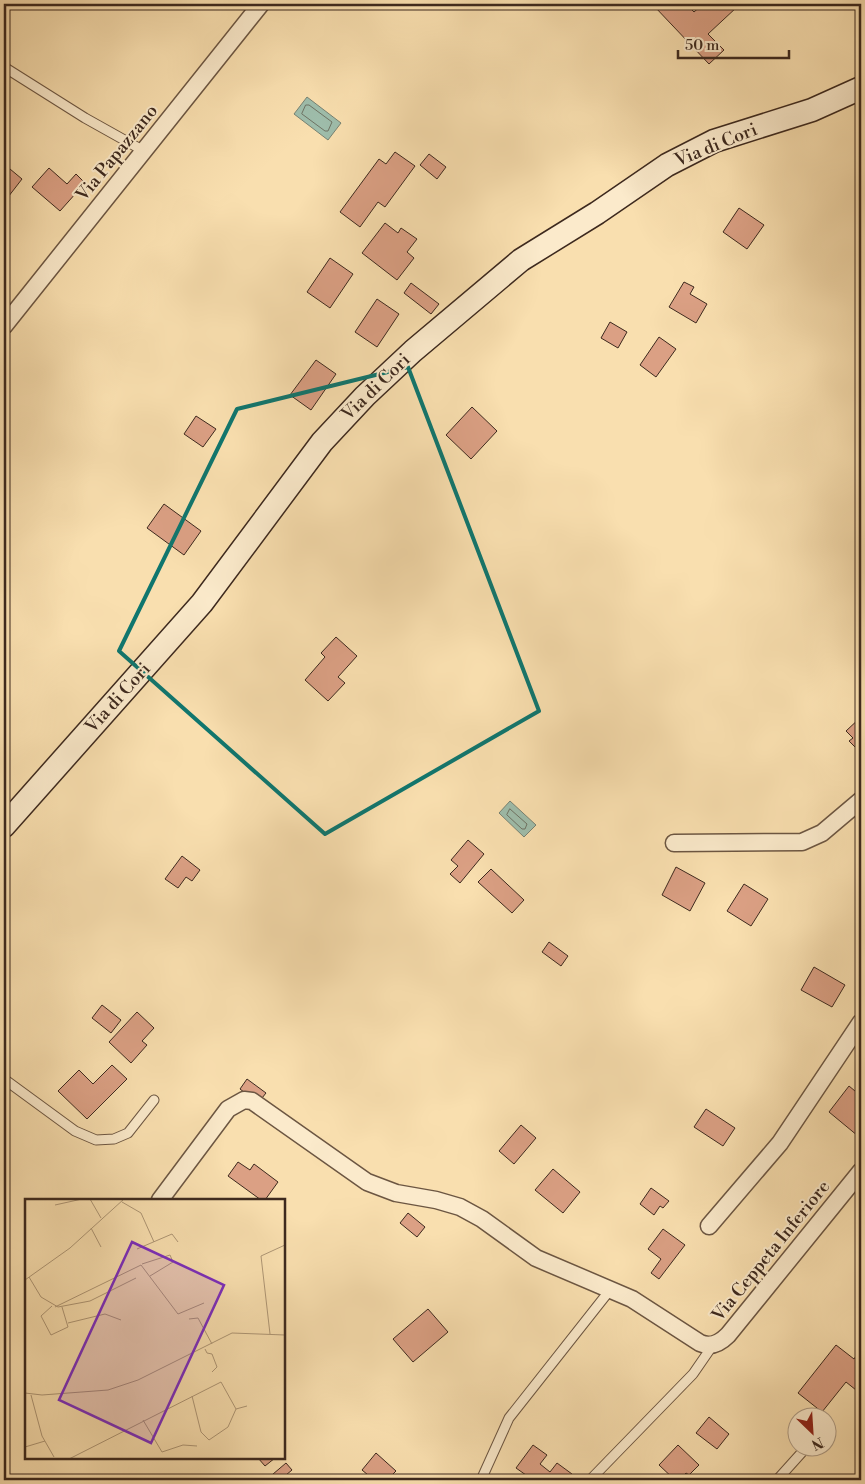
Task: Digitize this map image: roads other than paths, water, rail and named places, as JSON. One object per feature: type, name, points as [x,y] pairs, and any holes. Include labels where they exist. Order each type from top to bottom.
[{"type":"main road","name":"Via di Cori","points":[[4,826],[202,604],[322,442],[360,401],[413,351],[521,260],[596,213],[666,165],[714,141],[812,110],[861,88]]},
{"type":"street","name":"Via Papazzano","points":[[4,326],[261,4]]},
{"type":"street","points":[[674,843],[802,842],[822,833],[861,800]]},
{"type":"street","points":[[709,1226],[780,1143],[861,1022]]},
{"type":"street","name":"Via Ceppeta Inferiore","points":[[161,1199],[228,1109],[244,1100],[252,1101],[367,1182],[389,1191],[441,1201],[460,1208],[482,1219],[543,1262],[641,1304],[702,1345],[713,1345],[728,1335],[861,1171]]},
{"type":"lane","points":[[4,67],[85,118],[144,151]]},
{"type":"lane","points":[[4,1079],[75,1131],[96,1140],[114,1139],[128,1133],[154,1100]]},
{"type":"lane","points":[[481,1480],[509,1418],[610,1290]]},
{"type":"lane","points":[[590,1480],[693,1374],[713,1345]]},
{"type":"lane","points":[[777,1480],[799,1456]]},
{"type":"water","points":[[307,97],[341,123],[328,140],[294,114]]},
{"type":"water","points":[[510,801],[536,825],[524,837],[499,813]]}]
